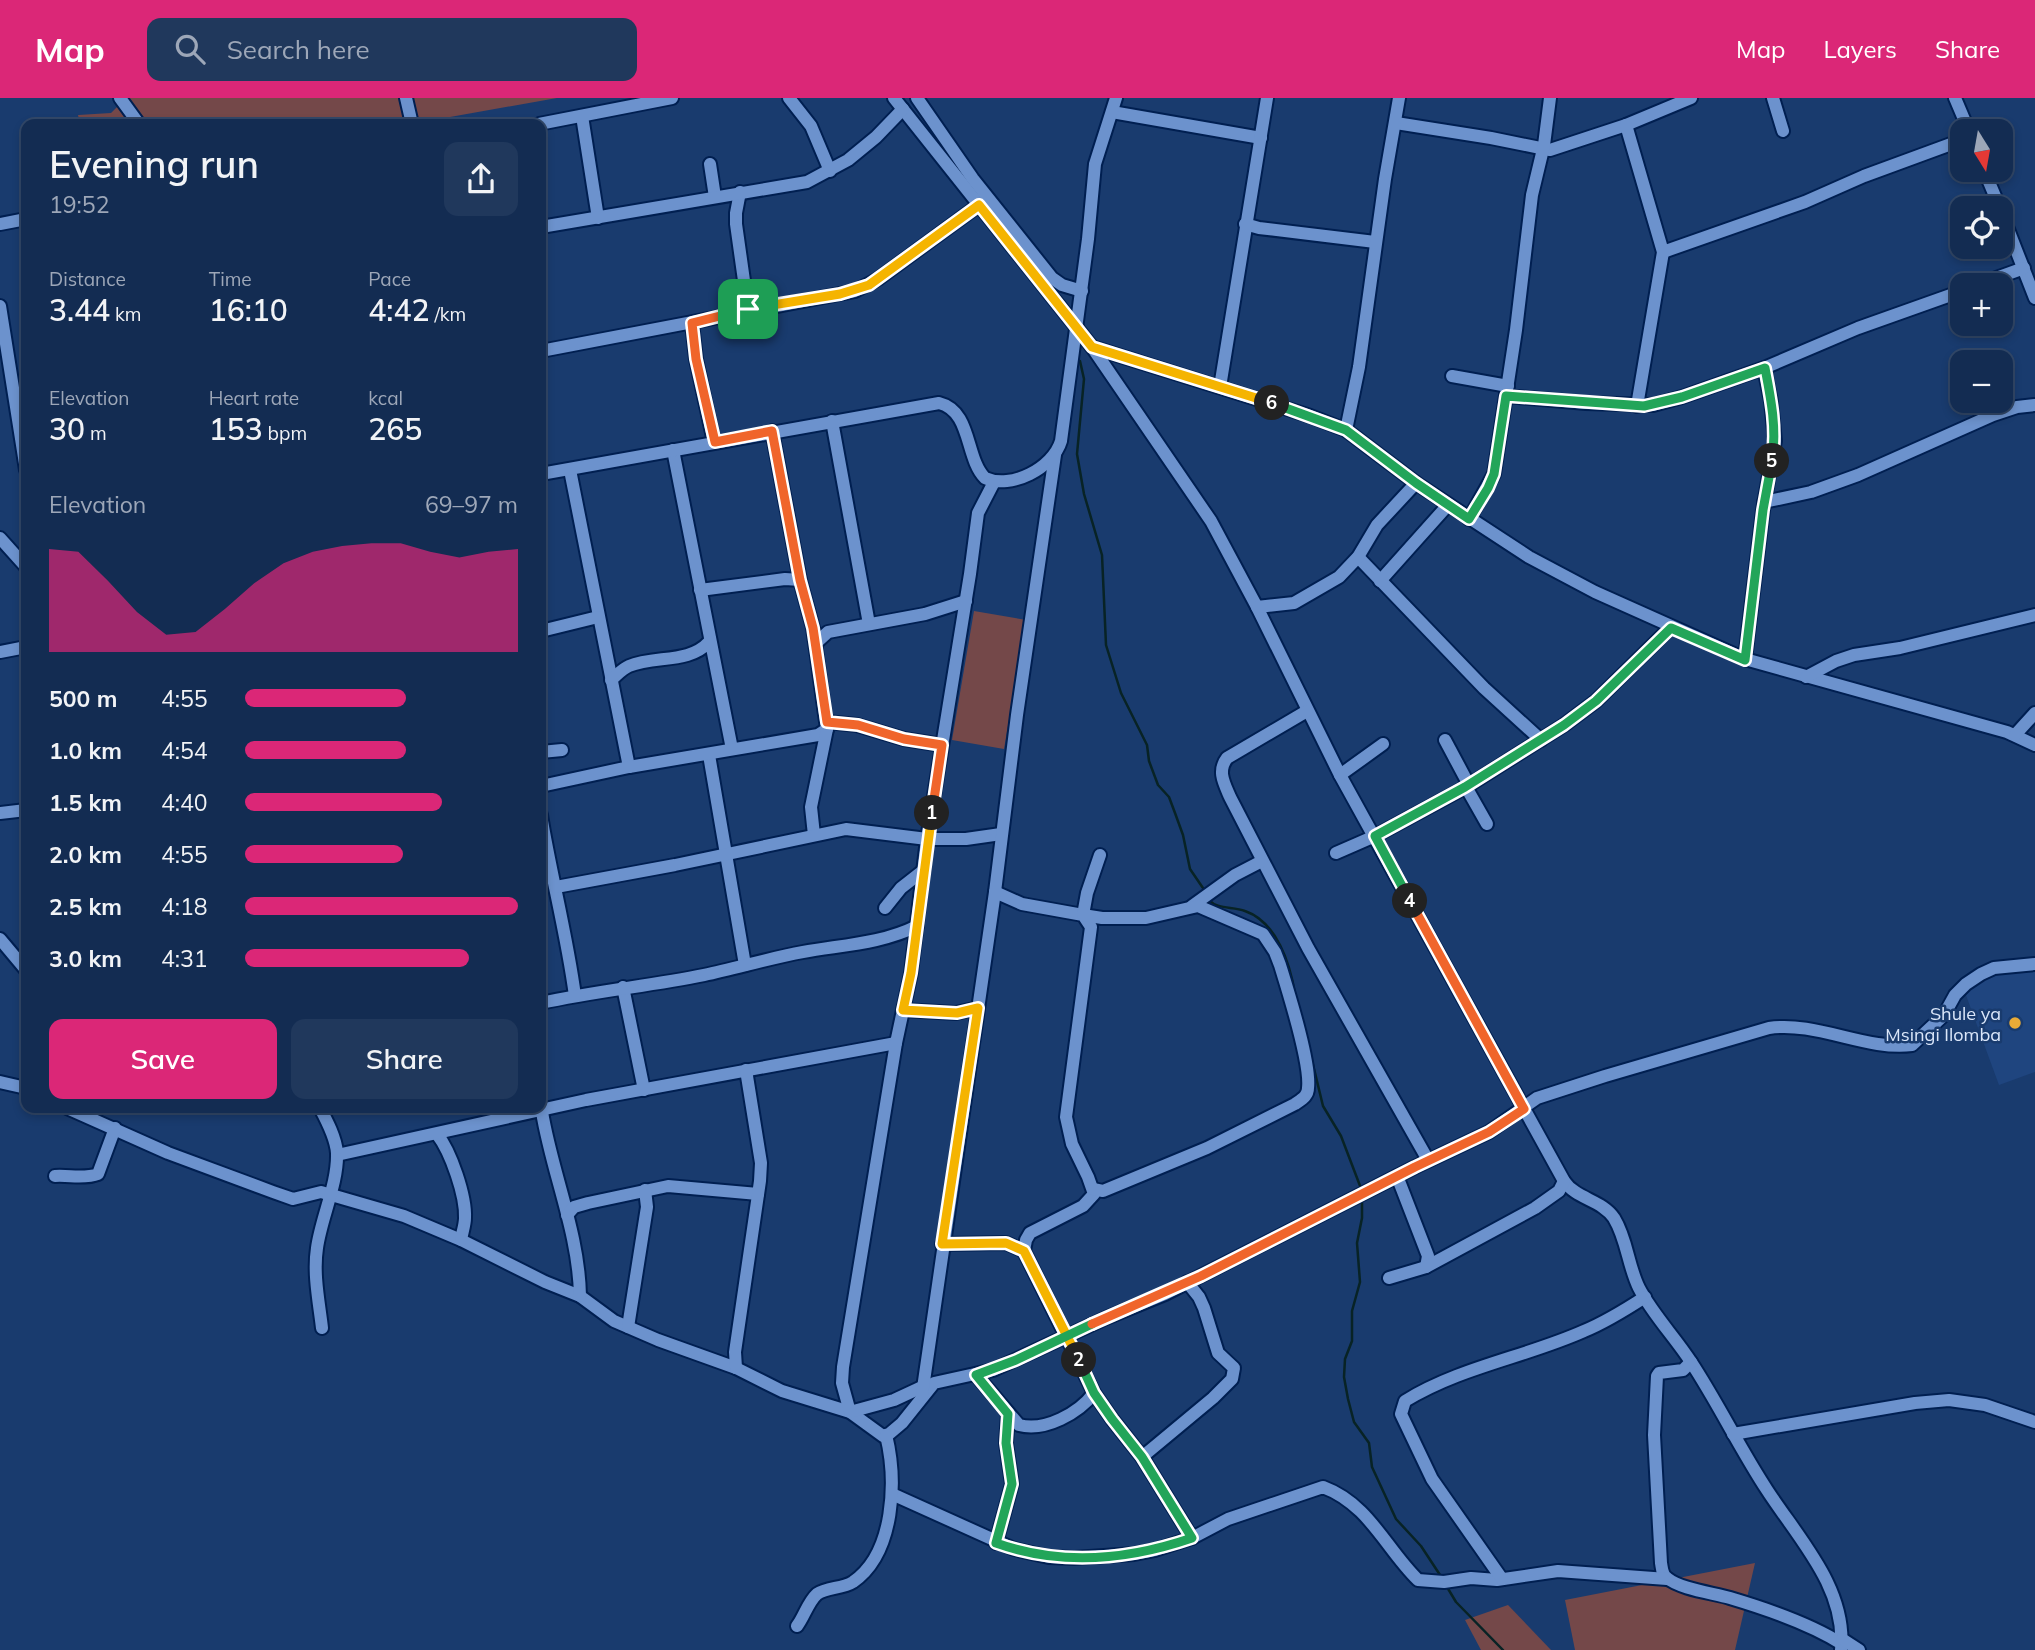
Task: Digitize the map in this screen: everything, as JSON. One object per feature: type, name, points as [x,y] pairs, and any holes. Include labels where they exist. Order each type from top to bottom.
[{"type":"street","points":[[120,98],[135,119]]},
{"type":"street","points":[[406,98],[411,119]]},
{"type":"street","points":[[546,123],[672,98]]},
{"type":"street","points":[[789,98],[811,126],[830,171]]},
{"type":"street","points":[[894,98],[1092,347],[1211,521],[1340,775],[1564,1181],[1573,1191],[1613,1217],[1639,1287],[1691,1362],[1767,1491],[1810,1550],[1840,1618],[1842,1644]]},
{"type":"street","points":[[917,98],[973,179],[1052,278],[1062,285],[1082,291]]},
{"type":"street","points":[[922,1393],[1055,456],[1061,441],[1068,403],[1095,164],[1116,98]]},
{"type":"street","points":[[1220,387],[1267,98]]},
{"type":"street","points":[[1346,430],[1359,367],[1375,242],[1399,98]]},
{"type":"street","points":[[1469,519],[1494,474],[1532,195],[1543,150],[1550,98]]},
{"type":"street","points":[[1773,98],[1783,131]]},
{"type":"street","points":[[1955,98],[1964,119]]},
{"type":"street","points":[[1396,123],[1491,138],[1543,150],[1562,148],[1626,125],[1683,100]]},
{"type":"street","points":[[546,226],[807,182],[830,171],[863,149],[904,109]]},
{"type":"street","points":[[1112,112],[1261,138]]},
{"type":"street","points":[[582,116],[598,218]]},
{"type":"street","points":[[1626,125],[1662,252],[1637,406]]},
{"type":"street","points":[[1662,252],[1805,202],[1864,176],[1950,144]]},
{"type":"street","points":[[710,164],[715,197]]},
{"type":"street","points":[[740,192],[736,224],[748,309]]},
{"type":"street","points":[[546,350],[692,323],[748,309],[840,294],[869,285],[979,205]]},
{"type":"street","points":[[0,224],[21,220]]},
{"type":"street","points":[[1245,224],[1375,242]]},
{"type":"street","points":[[2013,241],[2035,298]]},
{"type":"street","points":[[2010,273],[2024,268]]},
{"type":"street","points":[[1452,376],[1507,391],[1637,406],[1653,405],[1765,368],[1858,328],[1950,295]]},
{"type":"street","points":[[0,306],[1,332],[21,440]]},
{"type":"street","points":[[692,323],[696,359],[715,442]]},
{"type":"street","points":[[1092,347],[1310,416],[1346,430],[1416,483],[1529,556],[1595,593],[1745,660],[2015,735],[2035,745]]},
{"type":"street","points":[[1745,660],[1775,441],[1765,368]]},
{"type":"street","points":[[546,473],[772,431],[942,403],[951,408],[959,419],[978,471],[985,478],[994,482],[1032,473],[1041,469],[1055,456]]},
{"type":"street","points":[[1765,502],[1811,492],[1993,415],[2017,407],[2035,405]]},
{"type":"street","points":[[832,421],[869,624]]},
{"type":"street","points":[[772,431],[800,580],[816,643],[827,725],[811,807],[814,835]]},
{"type":"street","points":[[673,450],[732,749]]},
{"type":"street","points":[[570,470],[629,767]]},
{"type":"street","points":[[849,1412],[842,1383],[843,1367],[896,1043],[911,973],[927,839],[978,513],[994,482]]},
{"type":"street","points":[[1257,607],[1287,605],[1300,601],[1339,577],[1358,557],[1377,524],[1416,483]]},
{"type":"street","points":[[1380,581],[1427,532],[1448,505]]},
{"type":"street","points":[[0,538],[21,561]]},
{"type":"street","points":[[1358,557],[1484,688],[1541,740]]},
{"type":"street","points":[[700,590],[785,579],[800,580]]},
{"type":"street","points":[[813,628],[828,632],[925,614],[966,601]]},
{"type":"street","points":[[1806,677],[1854,655],[1900,648],[2035,615]]},
{"type":"street","points":[[546,630],[598,617]]},
{"type":"street","points":[[1336,853],[1375,836],[1467,786],[1541,740],[1596,701],[1671,628]]},
{"type":"street","points":[[816,643],[828,632]]},
{"type":"street","points":[[611,680],[632,665],[691,654],[709,642]]},
{"type":"street","points":[[0,652],[21,648]]},
{"type":"street","points":[[1307,711],[1235,751],[1222,764],[1221,774],[1230,797],[1308,948],[1428,1160]]},
{"type":"street","points":[[2015,735],[2035,713]]},
{"type":"street","points":[[827,725],[858,725],[904,739],[942,745]]},
{"type":"street","points":[[546,785],[629,767],[818,736],[827,725]]},
{"type":"street","points":[[1446,740],[1487,824]]},
{"type":"street","points":[[1340,775],[1382,744]]},
{"type":"street","points":[[546,751],[562,750]]},
{"type":"street","points":[[709,755],[745,965]]},
{"type":"street","points":[[0,813],[21,811]]},
{"type":"street","points":[[556,887],[852,828],[927,839],[966,839],[1001,834]]},
{"type":"street","points":[[546,845],[575,996]]},
{"type":"street","points":[[1083,915],[1087,893],[1101,855]]},
{"type":"street","points":[[1192,906],[1236,874],[1262,861]]},
{"type":"street","points":[[885,908],[901,888],[924,870]]},
{"type":"street","points":[[995,892],[1022,904],[1102,918],[1146,918],[1192,906],[1202,907],[1262,934],[1271,945],[1280,965],[1303,1051],[1307,1093],[1295,1104],[1208,1148],[1104,1191],[1093,1188]]},
{"type":"street","points":[[1083,915],[1092,932],[1066,1117],[1072,1144],[1094,1194],[1083,1206],[1030,1233],[1024,1251],[1094,1393],[1142,1457],[1192,1538]]},
{"type":"street","points":[[546,1002],[701,975],[889,937],[917,926]]},
{"type":"street","points":[[0,939],[21,964]]},
{"type":"street","points":[[79,1113],[180,1158],[293,1199],[314,1193],[330,1195],[404,1216],[580,1296],[614,1321],[736,1367],[782,1391],[849,1412],[880,1435],[886,1435],[902,1423],[928,1387],[945,1380],[976,1375],[1016,1360],[1187,1282],[1489,1132],[1537,1098],[1769,1028],[1805,1028],[1882,1044],[1912,1045],[1944,1015],[1955,995],[1981,974],[1994,968],[2035,964]]},
{"type":"street","points":[[623,987],[644,1090]]},
{"type":"street","points":[[903,1010],[957,1013],[978,1008]]},
{"type":"street","points":[[546,1111],[586,1100],[896,1043]]},
{"type":"street","points":[[736,1367],[735,1352],[761,1163],[746,1070]]},
{"type":"street","points":[[0,1082],[21,1085]]},
{"type":"street","points":[[322,1113],[333,1135],[337,1155],[314,1267],[322,1328]]},
{"type":"street","points":[[337,1155],[437,1134],[474,1123],[536,1113]]},
{"type":"street","points":[[542,1113],[546,1138],[567,1214],[580,1296]]},
{"type":"street","points":[[55,1176],[88,1177],[98,1174],[115,1128]]},
{"type":"street","points":[[437,1134],[449,1154],[464,1206],[466,1219],[461,1240]]},
{"type":"street","points":[[1397,1176],[1429,1257],[1426,1267]]},
{"type":"street","points":[[1389,1278],[1426,1267],[1550,1199],[1559,1191],[1564,1181]]},
{"type":"street","points":[[567,1214],[574,1207],[581,1205],[668,1186],[758,1194]]},
{"type":"street","points":[[628,1327],[647,1207],[645,1190]]},
{"type":"street","points":[[942,1244],[1006,1243],[1024,1251]]},
{"type":"street","points":[[1142,1457],[1213,1398],[1229,1383],[1234,1373],[1234,1368],[1219,1353],[1204,1308],[1187,1282]]},
{"type":"street","points":[[1502,1579],[1432,1479],[1401,1414],[1405,1401],[1502,1359],[1583,1332],[1645,1297]]},
{"type":"street","points":[[1667,1579],[1661,1563],[1654,1435],[1657,1376],[1659,1373],[1683,1370],[1691,1362]]},
{"type":"street","points":[[926,1367],[945,1380]]},
{"type":"street","points":[[976,1375],[1008,1414],[1019,1425],[1027,1427],[1040,1426],[1080,1409],[1094,1393]]},
{"type":"street","points":[[849,1412],[922,1393]]},
{"type":"street","points":[[1733,1434],[1940,1401],[1985,1405],[2035,1422]]},
{"type":"street","points":[[996,1543],[1012,1484],[1006,1443],[1008,1414]]},
{"type":"street","points":[[797,1626],[814,1597],[824,1591],[843,1588],[862,1574],[871,1564],[881,1543],[892,1493],[886,1435]]},
{"type":"street","points":[[892,1493],[996,1543],[1039,1556],[1074,1558],[1134,1554],[1192,1538],[1228,1519],[1324,1486],[1367,1516],[1382,1532],[1402,1564],[1418,1580],[1444,1582],[1471,1578],[1502,1579],[1558,1571],[1667,1579],[1753,1606],[1859,1650]]},
{"type":"shaded area","points":[[126,98],[557,98],[439,119],[79,119],[78,115],[111,113]]},
{"type":"shaded area","points":[[974,611],[1026,620],[1004,749],[952,740]]},
{"type":"shaded area","points":[[2035,962],[2035,1072],[1999,1085],[1963,987]]},
{"type":"shaded area","points":[[1755,1563],[1735,1650],[1575,1650],[1565,1600]]},
{"type":"shaded area","points":[[1508,1605],[1551,1650],[1481,1650],[1465,1620]]},
{"type":"waterway","points":[[1080,361],[1084,379],[1077,454],[1084,494],[1102,555],[1106,645],[1121,693],[1147,745],[1149,761],[1158,785],[1169,797],[1183,835],[1190,869],[1205,891]]},
{"type":"waterway","points":[[1209,900],[1217,905],[1245,911],[1266,924],[1285,957],[1295,994]]},
{"type":"waterway","points":[[1308,1044],[1323,1106],[1341,1136],[1362,1191]]},
{"type":"waterway","points":[[1362,1200],[1357,1243],[1360,1282],[1352,1311],[1352,1341],[1345,1359],[1344,1377],[1348,1399],[1354,1422],[1369,1443],[1372,1467],[1396,1519],[1421,1546],[1442,1578]]},
{"type":"waterway","points":[[1447,1587],[1456,1602],[1503,1650]]},
{"type":"place","name":"Shule ya Msingi Ilomba","points":[[2015,1023]]},
{"type":"route","points":[[748,309],[692,323],[696,359],[715,442],[772,431],[800,580],[813,628],[827,722],[858,725],[904,739],[942,745],[927,839],[911,973],[903,1010],[957,1013],[978,1008],[942,1244],[1006,1243],[1024,1251],[1037,1272],[1066,1336],[1094,1393],[1142,1457],[1192,1538],[1134,1554],[1074,1558],[1039,1556],[996,1543],[1012,1484],[1006,1443],[1008,1414],[976,1375],[1047,1347],[1066,1336],[1106,1318],[1165,1294],[1489,1132],[1524,1109],[1375,836],[1465,787],[1564,725],[1596,701],[1671,628],[1745,660],[1763,510],[1775,441],[1765,368],[1682,397],[1644,406],[1506,396],[1494,474],[1469,519],[1346,430],[1310,416],[1092,347],[979,205],[869,285],[840,294],[748,309]]}]
